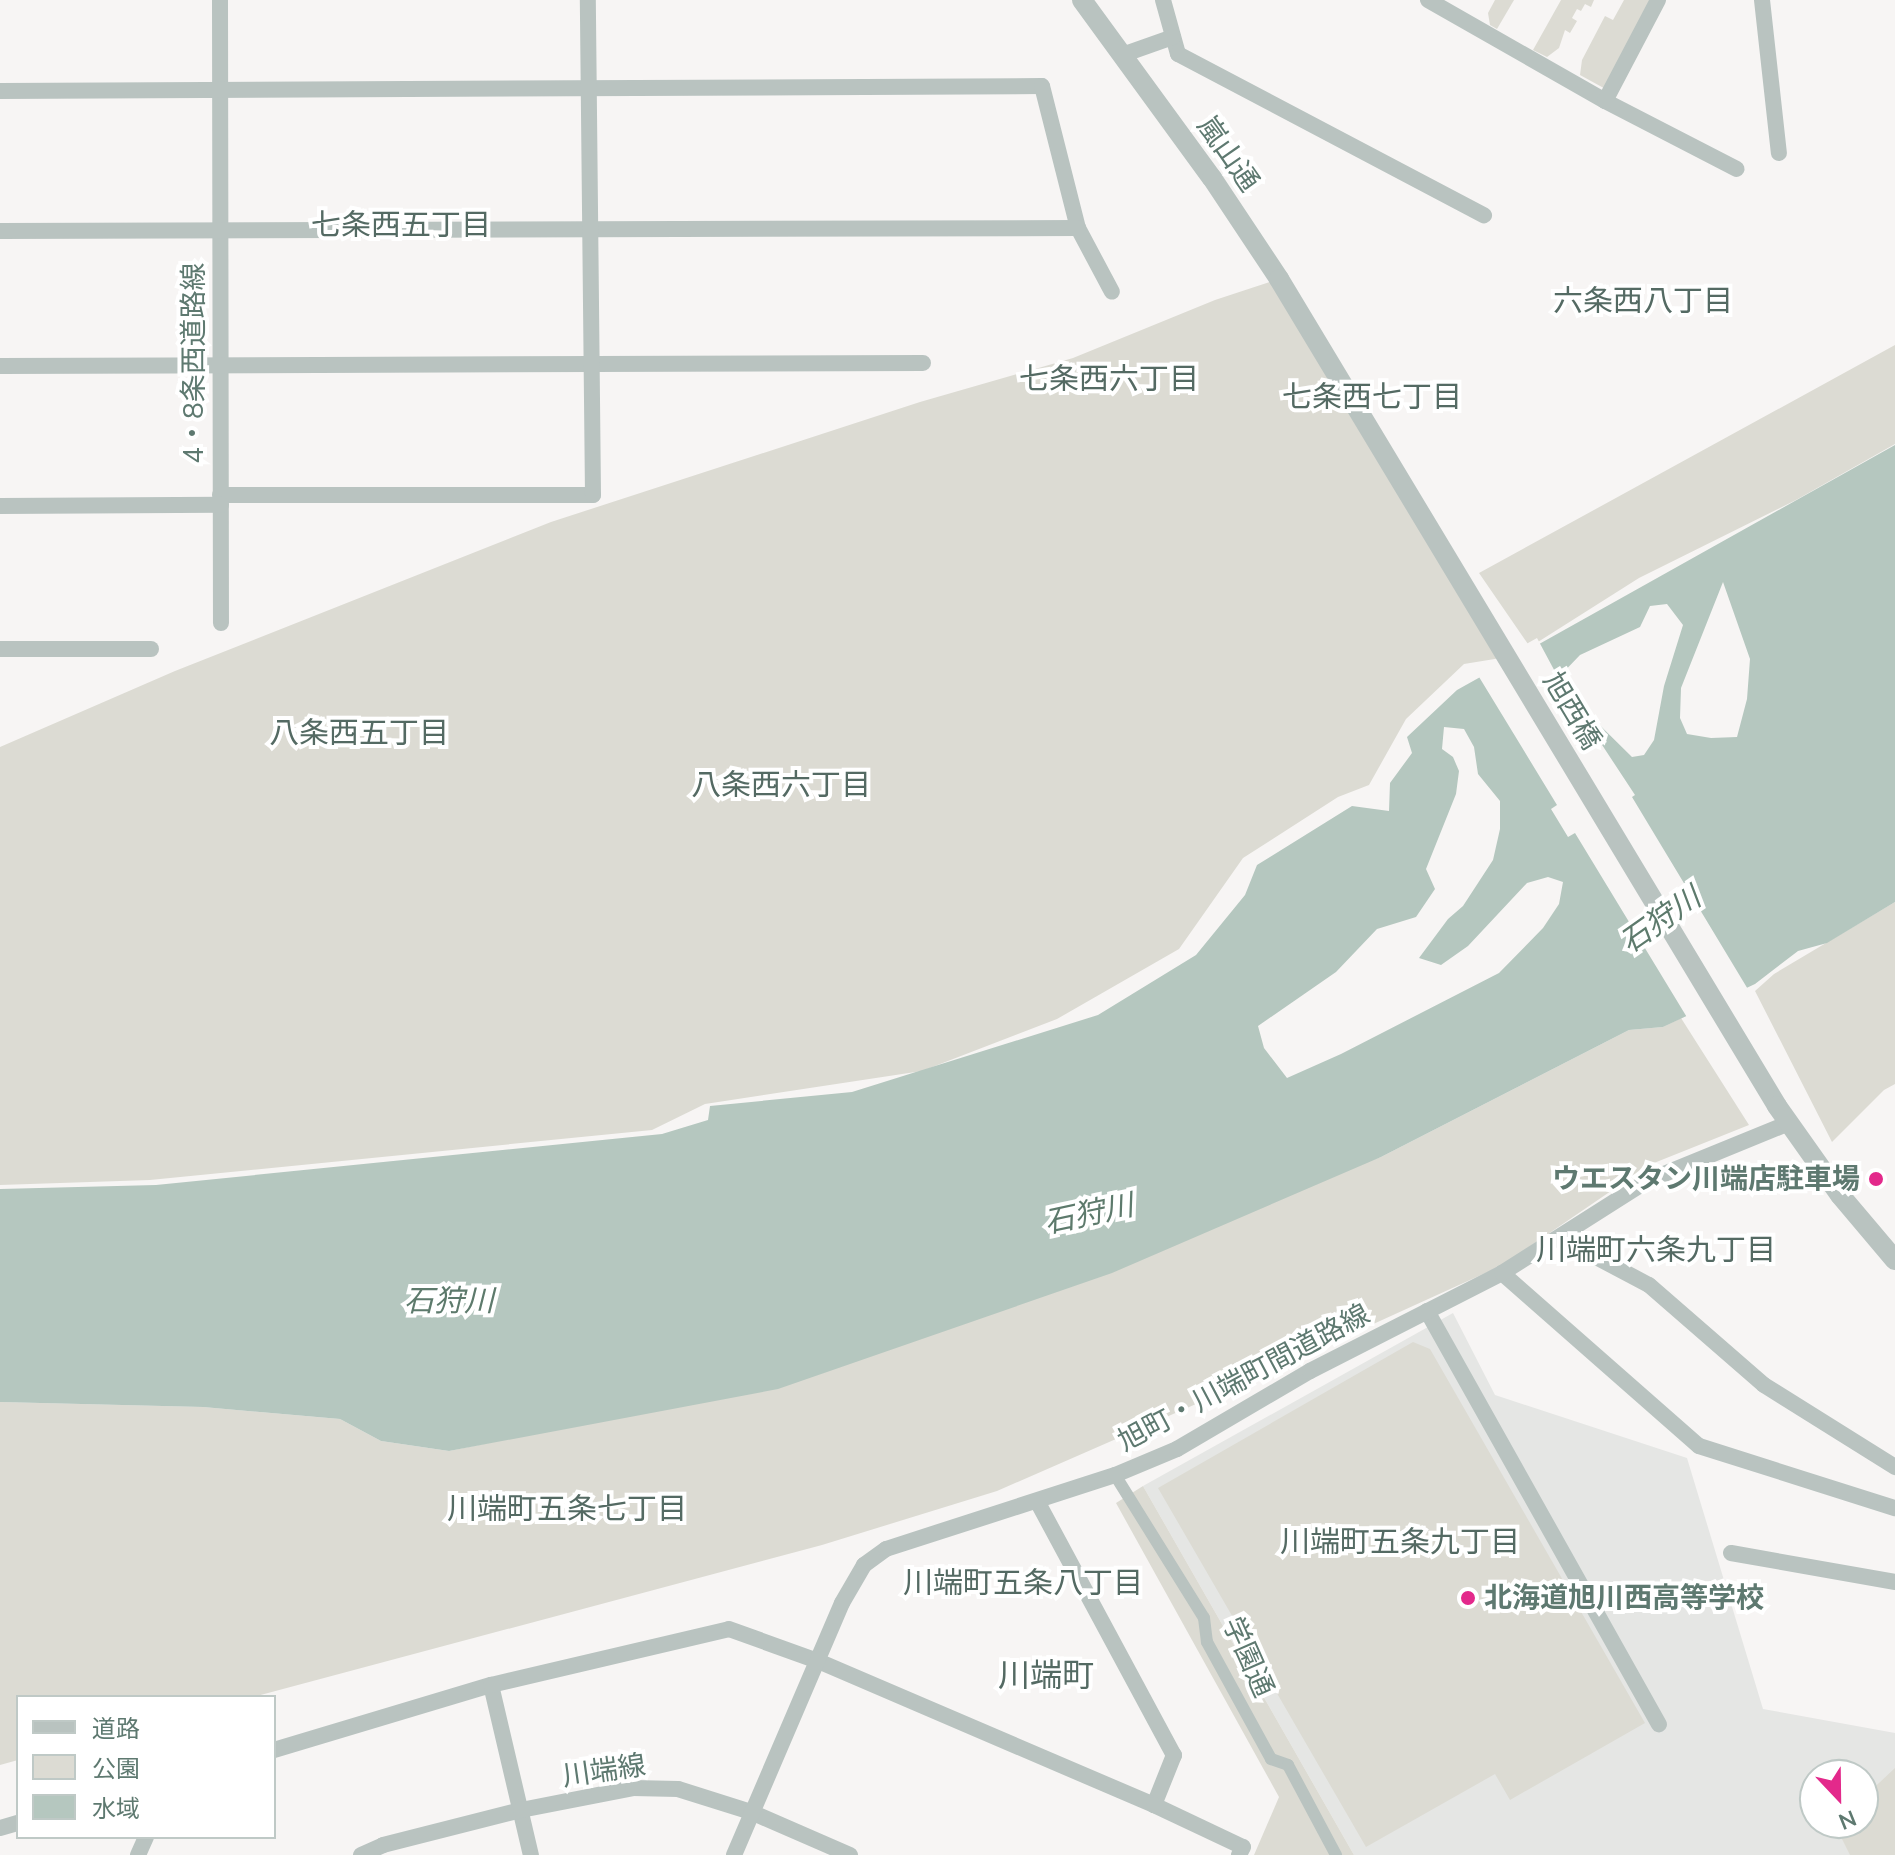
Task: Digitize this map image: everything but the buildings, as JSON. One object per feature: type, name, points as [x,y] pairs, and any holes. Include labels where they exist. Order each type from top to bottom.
[{"type":"street","name":"4・8条西道路線","points":[[0,506],[220,500],[220,0]]},
{"type":"street","points":[[221,623],[220,500],[593,495],[588,0]]},
{"type":"street","name":"嵐山通","points":[[1082,0],[1212,178],[1319,346]]},
{"type":"street","points":[[1163,0],[1178,54],[1484,215]]},
{"type":"street","points":[[1428,0],[1605,101],[1737,169]]},
{"type":"street","points":[[1605,101],[1658,0]]},
{"type":"street","points":[[1762,0],[1779,153]]},
{"type":"street","points":[[1122,55],[1173,37]]},
{"type":"street","points":[[0,91],[1042,86],[1078,228],[1112,292]]},
{"type":"street","points":[[0,231],[1078,228]]},
{"type":"street","name":"旭西橋","points":[[1319,346],[1789,1123]]},
{"type":"street","points":[[0,366],[923,363]]},
{"type":"street","points":[[0,649],[151,649]]},
{"type":"street","points":[[1789,1123],[1840,1195],[1895,1260]]},
{"type":"street","name":"旭町・川端町間道路線","points":[[734,1855],[842,1603],[864,1565],[886,1549],[1115,1475],[1177,1449],[1310,1371],[1502,1273],[1647,1181],[1789,1123]]},
{"type":"street","points":[[1579,1248],[1649,1285],[1764,1385],[1895,1467]]},
{"type":"street","points":[[1502,1273],[1699,1446],[1895,1508]]},
{"type":"street","points":[[1427,1311],[1659,1724]]},
{"type":"street","name":"学園通","points":[[1115,1475],[1204,1618],[1207,1642],[1271,1759],[1288,1765],[1336,1855]]},
{"type":"street","points":[[1037,1501],[1174,1755],[1154,1805]]},
{"type":"street","points":[[1731,1553],[1895,1582]]},
{"type":"street","points":[[276,1749],[491,1685],[729,1629],[818,1661],[1154,1805],[1243,1847],[1239,1855]]},
{"type":"street","points":[[491,1685],[531,1855]]},
{"type":"street","name":"川端線","points":[[361,1855],[383,1845],[521,1810],[633,1788],[678,1789],[751,1812],[850,1855]]},
{"type":"shaded area","name":"北海道旭川西高等学校","points":[[1453,1313],[1495,1395],[1687,1458],[1763,1709],[1895,1733],[1895,1855],[1354,1855],[1143,1486]]},
{"type":"green space","points":[[1495,0],[1514,0],[1497,29],[1490,25],[1488,13]]},
{"type":"green space","points":[[1561,0],[1594,0],[1591,7],[1585,4],[1581,11],[1577,9],[1572,18],[1577,21],[1570,33],[1565,30],[1559,48],[1547,57],[1533,50]]},
{"type":"green space","points":[[1624,0],[1658,0],[1611,92],[1580,75],[1582,60],[1605,16],[1613,20]]},
{"type":"green space","points":[[1279,279],[1507,657],[1464,664],[1406,719],[1369,785],[1338,797],[1243,858],[1179,949],[1057,1019],[922,1071],[705,1104],[652,1130],[150,1180],[0,1185],[0,747],[175,671],[551,522],[920,402],[1073,358],[1215,300]]},
{"type":"green space","points":[[1895,345],[1895,444],[1796,500],[1639,578],[1530,647],[1479,573]]},
{"type":"green space","points":[[1895,902],[1895,1084],[1884,1090],[1832,1142],[1755,991],[1774,974]]},
{"type":"green space","points":[[1681,1018],[1749,1125],[1649,1165],[1503,1265],[1228,1390],[997,1491],[822,1545],[260,1695],[16,1695],[16,1761],[0,1765],[0,1402],[203,1407],[340,1419],[381,1441],[449,1451],[599,1420],[1381,1157],[1629,1030],[1663,1027]]},
{"type":"green space","points":[[1413,1342],[1430,1349],[1645,1723],[1510,1800],[1495,1774],[1366,1847],[1158,1488]]},
{"type":"green space","points":[[1143,1486],[1354,1855],[1254,1855],[1279,1797],[1116,1503]]},
{"type":"green space","points":[[1895,1768],[1895,1855],[1850,1855],[1842,1839],[1879,1839],[1879,1783]]},
{"type":"water","name":"石狩川","points":[[1895,445],[1895,902],[1827,943],[1798,951],[1755,984],[1663,1027],[1629,1030],[1381,1157],[1112,1273],[778,1389],[449,1451],[381,1441],[340,1419],[203,1407],[0,1402],[0,1189],[156,1185],[662,1134],[708,1120],[710,1106],[852,1092],[1098,1015],[1196,955],[1245,895],[1257,865],[1352,806],[1389,811],[1390,783],[1412,753],[1407,737],[1457,690]],"holes":[[[1723,582],[1750,659],[1747,699],[1737,737],[1711,738],[1687,734],[1680,718],[1681,688]],[[1667,604],[1683,625],[1664,686],[1654,740],[1644,755],[1632,757],[1555,681],[1580,655],[1640,627],[1650,606]],[[1444,727],[1464,729],[1474,747],[1478,774],[1500,801],[1500,829],[1493,860],[1463,906],[1448,919],[1419,958],[1441,965],[1468,946],[1527,883],[1548,877],[1563,882],[1559,904],[1543,928],[1499,973],[1341,1054],[1287,1078],[1264,1048],[1258,1026],[1336,972],[1377,929],[1416,917],[1435,889],[1426,869],[1456,794],[1459,771],[1453,757],[1442,749]]]},
{"type":"pier","points":[[1537,638],[1560,681],[1635,795],[1632,797],[1749,991],[1688,1019],[1575,833],[1568,837],[1551,809],[1557,805],[1476,672]]},
{"type":"place","name":"ウエスタン川端店駐車場","points":[[1876,1179]]},
{"type":"place","name":"北海道旭川西高等学校","points":[[1468,1598]]},
{"type":"district","name":"七条西五丁目","points":[[401,226]]},
{"type":"district","name":"六条西八丁目","points":[[1643,302]]},
{"type":"district","name":"七条西六丁目","points":[[1109,380]]},
{"type":"district","name":"七条西七丁目","points":[[1372,398]]},
{"type":"district","name":"八条西五丁目","points":[[359,734]]},
{"type":"district","name":"八条西六丁目","points":[[781,786]]},
{"type":"district","name":"川端町六条九丁目","points":[[1656,1251]]},
{"type":"district","name":"川端町五条七丁目","points":[[567,1510]]},
{"type":"district","name":"川端町五条九丁目","points":[[1400,1543]]},
{"type":"district","name":"川端町五条八丁目","points":[[1023,1584]]},
{"type":"district","name":"川端町","points":[[1046,1676]]}]
